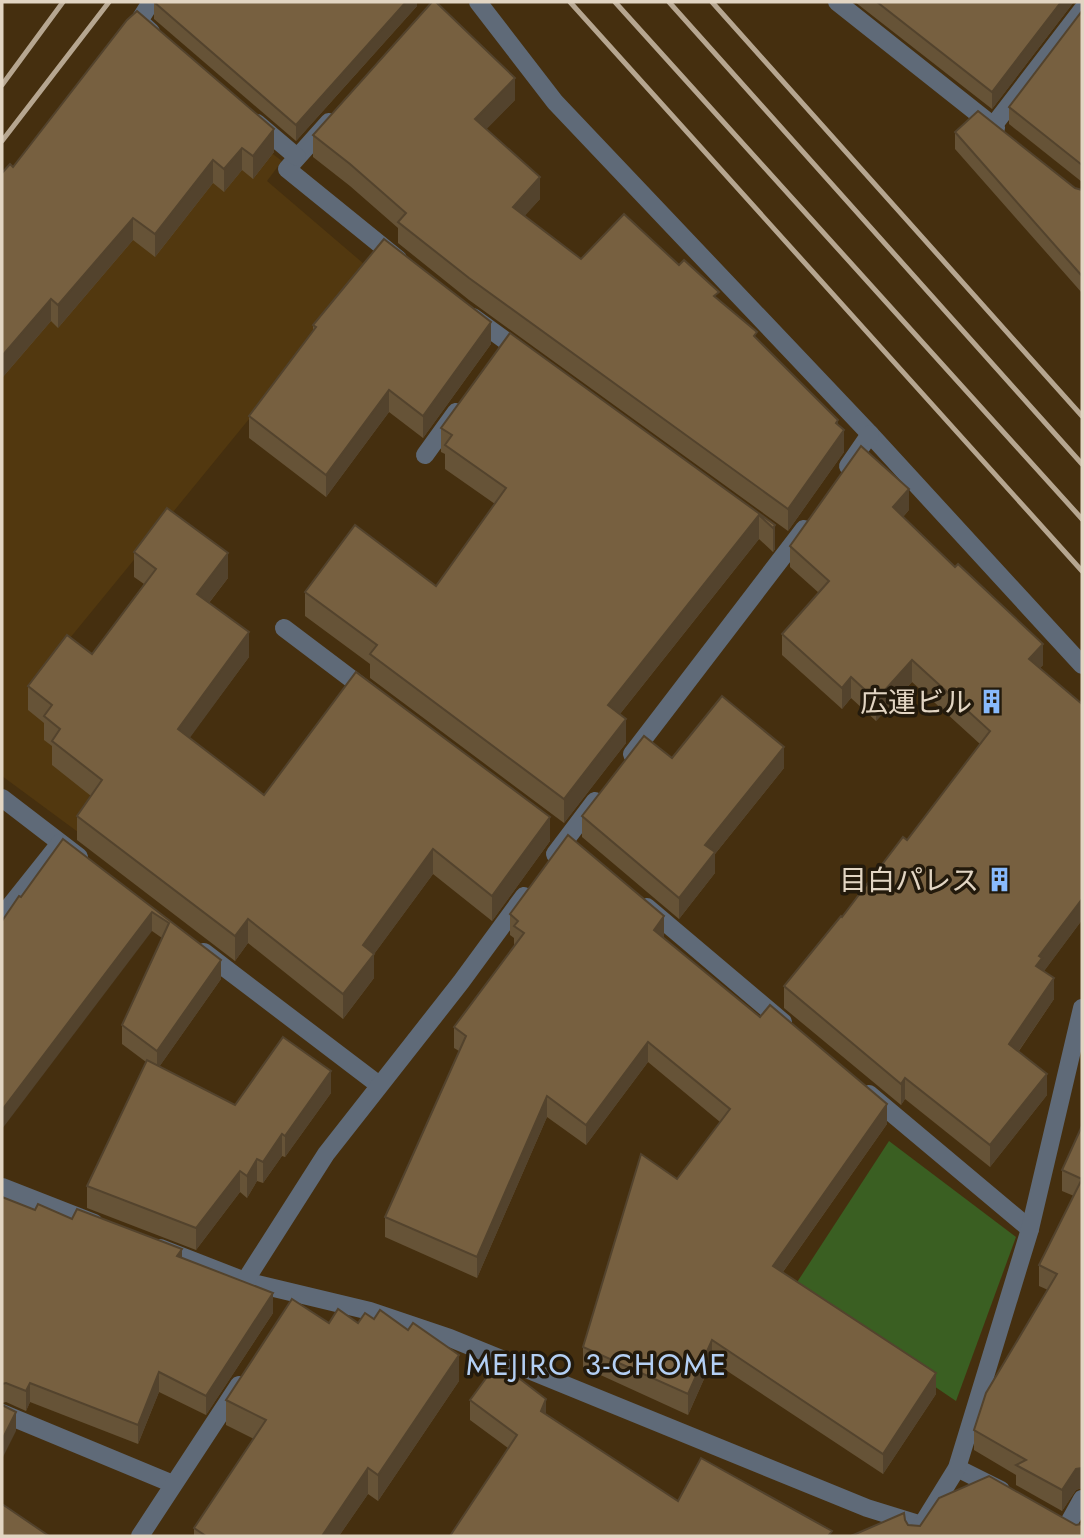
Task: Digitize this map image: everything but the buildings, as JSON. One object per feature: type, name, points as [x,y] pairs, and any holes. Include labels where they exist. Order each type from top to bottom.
[{"type":"street","points":[[151,2],[139,21],[160,39]]},
{"type":"street","points":[[478,2],[555,103],[870,434],[1082,665]]},
{"type":"street","points":[[836,2],[1013,141]]},
{"type":"street","points":[[993,126],[1082,9]]},
{"type":"street","points":[[344,106],[287,169],[409,268]]},
{"type":"street","points":[[244,112],[297,158]]},
{"type":"street","points":[[462,309],[503,348],[540,366]]},
{"type":"street","points":[[425,455],[466,398]]},
{"type":"street","points":[[839,479],[870,434]]},
{"type":"street","points":[[624,763],[786,543],[815,513]]},
{"type":"street","points":[[284,628],[382,701]]},
{"type":"street","points":[[245,1281],[326,1154],[461,982],[608,785]]},
{"type":"street","points":[[2,798],[93,868]]},
{"type":"street","points":[[2,916],[60,842]]},
{"type":"street","points":[[629,892],[798,1034]]},
{"type":"street","points":[[192,943],[379,1085]]},
{"type":"street","points":[[142,1241],[295,1300],[370,1311],[450,1338],[918,1531],[957,1468],[1030,1229],[1082,1008]]},
{"type":"street","points":[[850,1079],[1030,1229]]},
{"type":"street","points":[[2,1187],[104,1226]]},
{"type":"street","points":[[140,1536],[247,1372]]},
{"type":"street","points":[[2,1413],[173,1484]]},
{"type":"street","points":[[957,1468],[1017,1498]]},
{"type":"street","points":[[1068,1527],[1082,1499]]},
{"type":"shaded area","points":[[194,94],[282,161],[267,181],[371,270],[61,649],[105,852],[2,776],[2,189]]},
{"type":"green space","points":[[889,1141],[1016,1237],[956,1401],[792,1290]]},
{"type":"railway","points":[[2,85],[63,2]]},
{"type":"railway","points":[[2,141],[109,2]]},
{"type":"railway","points":[[570,2],[1082,571]]},
{"type":"railway","points":[[615,2],[1082,519]]},
{"type":"railway","points":[[669,2],[1082,464]]},
{"type":"railway","points":[[712,2],[1082,416]]},
{"type":"place","name":"広運ビル","points":[[992,702]]},
{"type":"place","name":"目白パレス","points":[[999,880]]},
{"type":"district","name":"MEJIRO 3-CHOME","points":[[597,1364]]}]
